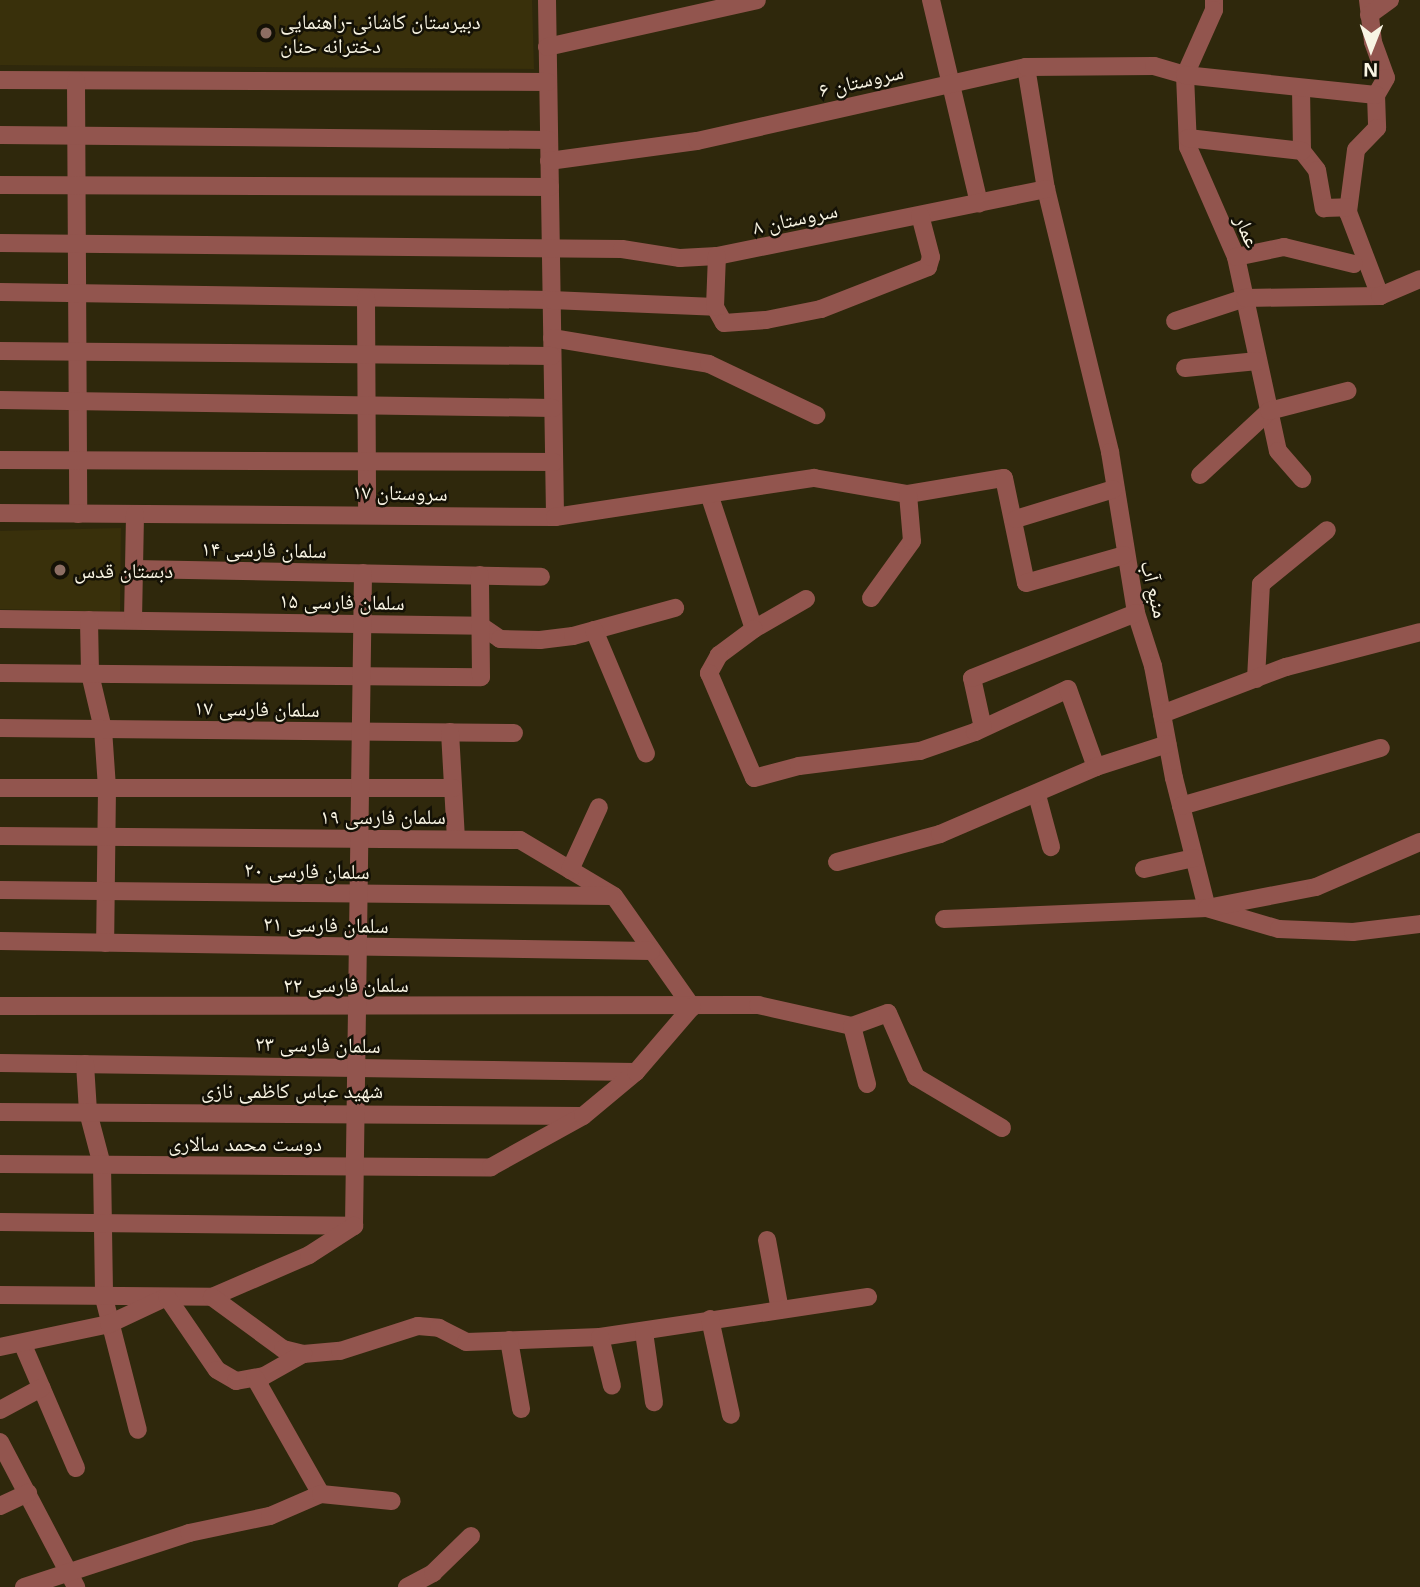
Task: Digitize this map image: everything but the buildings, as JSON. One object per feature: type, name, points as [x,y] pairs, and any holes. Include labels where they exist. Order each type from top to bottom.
[{"type":"street","points":[[547,0],[555,517]]},
{"type":"street","points":[[547,47],[757,0]]},
{"type":"street","points":[[931,0],[979,203]]},
{"type":"street","name":"عمار","points":[[1214,0],[1214,10],[1185,75],[1188,138],[1236,257],[1278,450],[1302,479]]},
{"type":"street","points":[[1380,296],[1348,207],[1356,150],[1377,128],[1376,95],[1386,78],[1368,8],[1390,0]]},
{"type":"street","name":"سروستان ۶","points":[[549,161],[697,141],[1026,67],[1154,66],[1185,75],[1376,95]]},
{"type":"street","name":"منبع آب","points":[[1026,67],[1046,189],[1111,452],[1124,555],[1136,613],[1153,666],[1167,744],[1207,908]]},
{"type":"street","points":[[0,80],[548,82]]},
{"type":"street","points":[[76,81],[78,514]]},
{"type":"street","points":[[1301,88],[1303,152],[1318,170],[1324,208],[1348,207]]},
{"type":"street","points":[[0,135],[549,140]]},
{"type":"street","points":[[1188,138],[1303,152]]},
{"type":"street","points":[[0,185],[550,187]]},
{"type":"street","name":"سروستان ۸","points":[[0,243],[551,251],[622,249],[680,258],[717,256],[1046,189]]},
{"type":"street","points":[[717,256],[715,307],[724,323],[798,316],[928,267],[931,257],[920,215]]},
{"type":"street","points":[[1236,257],[1284,247],[1354,264]]},
{"type":"street","points":[[1175,321],[1245,298],[1380,296],[1420,279]]},
{"type":"street","points":[[0,292],[551,300],[715,307]]},
{"type":"street","points":[[366,298],[367,514]]},
{"type":"street","points":[[0,351],[366,354],[552,347],[709,364],[816,415]]},
{"type":"street","points":[[1185,368],[1258,361]]},
{"type":"street","points":[[1200,475],[1269,411],[1347,391]]},
{"type":"street","points":[[0,400],[553,408]]},
{"type":"street","points":[[0,460],[554,462]]},
{"type":"street","name":"سروستان ۱۷","points":[[135,514],[555,517],[814,478],[908,494],[1004,478],[1016,519]]},
{"type":"street","points":[[1114,489],[1016,519],[1026,583],[1124,555]]},
{"type":"street","points":[[709,494],[754,629]]},
{"type":"street","points":[[871,598],[912,541],[908,494]]},
{"type":"street","points":[[0,513],[135,514],[133,621]]},
{"type":"street","points":[[1256,679],[1261,584],[1327,530]]},
{"type":"street","name":"سلمان فارسی ۱۴","points":[[134,569],[541,577]]},
{"type":"street","points":[[354,1226],[363,573]]},
{"type":"street","points":[[0,673],[481,677],[480,576]]},
{"type":"street","points":[[806,599],[754,629],[719,655],[709,673],[754,778],[799,766],[919,751],[983,728],[1068,689],[1096,767]]},
{"type":"street","name":"سلمان فارسی ۱۵","points":[[0,619],[481,626],[500,639],[540,640],[594,630],[674,608]]},
{"type":"street","points":[[983,728],[972,678],[1136,613]]},
{"type":"street","points":[[89,620],[90,674],[103,729],[107,788],[105,943]]},
{"type":"street","points":[[594,630],[646,754]]},
{"type":"street","points":[[1162,714],[1256,679],[1420,632]]},
{"type":"street","name":"سلمان فارسی ۱۷","points":[[0,729],[514,733]]},
{"type":"street","points":[[450,732],[456,839]]},
{"type":"street","points":[[837,862],[940,834],[1096,767],[1167,744]]},
{"type":"street","points":[[1181,806],[1381,748]]},
{"type":"street","points":[[0,788],[453,788]]},
{"type":"street","points":[[1037,794],[1051,847]]},
{"type":"street","points":[[570,870],[599,807]]},
{"type":"street","name":"سلمان فارسی ۱۹","points":[[0,836],[520,840],[614,896],[692,1007]]},
{"type":"street","points":[[944,919],[1207,908],[1316,887],[1420,842]]},
{"type":"street","points":[[1144,869],[1194,858]]},
{"type":"street","name":"سلمان فارسی ۲۰","points":[[0,890],[614,896]]},
{"type":"street","points":[[1207,908],[1279,929],[1353,932],[1420,924]]},
{"type":"street","name":"سلمان فارسی ۲۱","points":[[0,941],[651,951]]},
{"type":"street","points":[[583,1116],[636,1072],[692,1007],[758,1005],[852,1026],[888,1013],[916,1077],[1002,1128]]},
{"type":"street","name":"سلمان فارسی ۲۲","points":[[0,1006],[692,1007]]},
{"type":"street","points":[[852,1026],[867,1084]]},
{"type":"street","name":"سلمان فارسی ۲۳","points":[[0,1063],[636,1072]]},
{"type":"street","points":[[85,1064],[88,1112],[102,1165],[105,1223],[104,1298],[138,1430]]},
{"type":"street","name":"شهید عباس کاظمی نازی","points":[[0,1112],[583,1116]]},
{"type":"street","name":"دوست محمد سالاری","points":[[0,1164],[491,1167],[583,1116]]},
{"type":"street","points":[[0,1222],[354,1226]]},
{"type":"street","points":[[0,1295],[212,1297],[309,1255],[354,1226]]},
{"type":"street","points":[[767,1240],[780,1310]]},
{"type":"street","points":[[0,1348],[109,1324],[167,1297]]},
{"type":"street","points":[[167,1297],[217,1370],[236,1381],[255,1378],[303,1354]]},
{"type":"street","points":[[212,1297],[284,1349],[303,1354],[340,1351],[418,1326],[439,1328],[466,1342],[600,1338],[710,1319],[868,1297]]},
{"type":"street","points":[[710,1319],[731,1415]]},
{"type":"street","points":[[644,1332],[654,1402]]},
{"type":"street","points":[[600,1338],[612,1386]]},
{"type":"street","points":[[509,1340],[521,1409]]},
{"type":"street","points":[[23,1345],[76,1468]]},
{"type":"street","points":[[255,1378],[321,1494]]},
{"type":"street","points":[[0,1410],[41,1388]]},
{"type":"street","points":[[0,1442],[73,1579]]},
{"type":"street","points":[[0,1506],[28,1493]]},
{"type":"street","points":[[24,1587],[73,1579],[189,1533],[270,1516],[321,1494],[392,1502]]},
{"type":"street","points":[[407,1587],[433,1573],[471,1536]]},
{"type":"shaded area","name":"دبیرستان کاشانی-راهنمایی دخترانه حنان","points":[[0,0],[532,0],[534,69],[0,65]]},
{"type":"shaded area","name":"دبستان قدس","points":[[121,528],[120,612],[0,609],[0,531]]},
{"type":"place","name":"دبیرستان کاشانی-راهنمایی دخترانه حنان","points":[[266,33]]},
{"type":"place","name":"دبستان قدس","points":[[60,570]]}]
